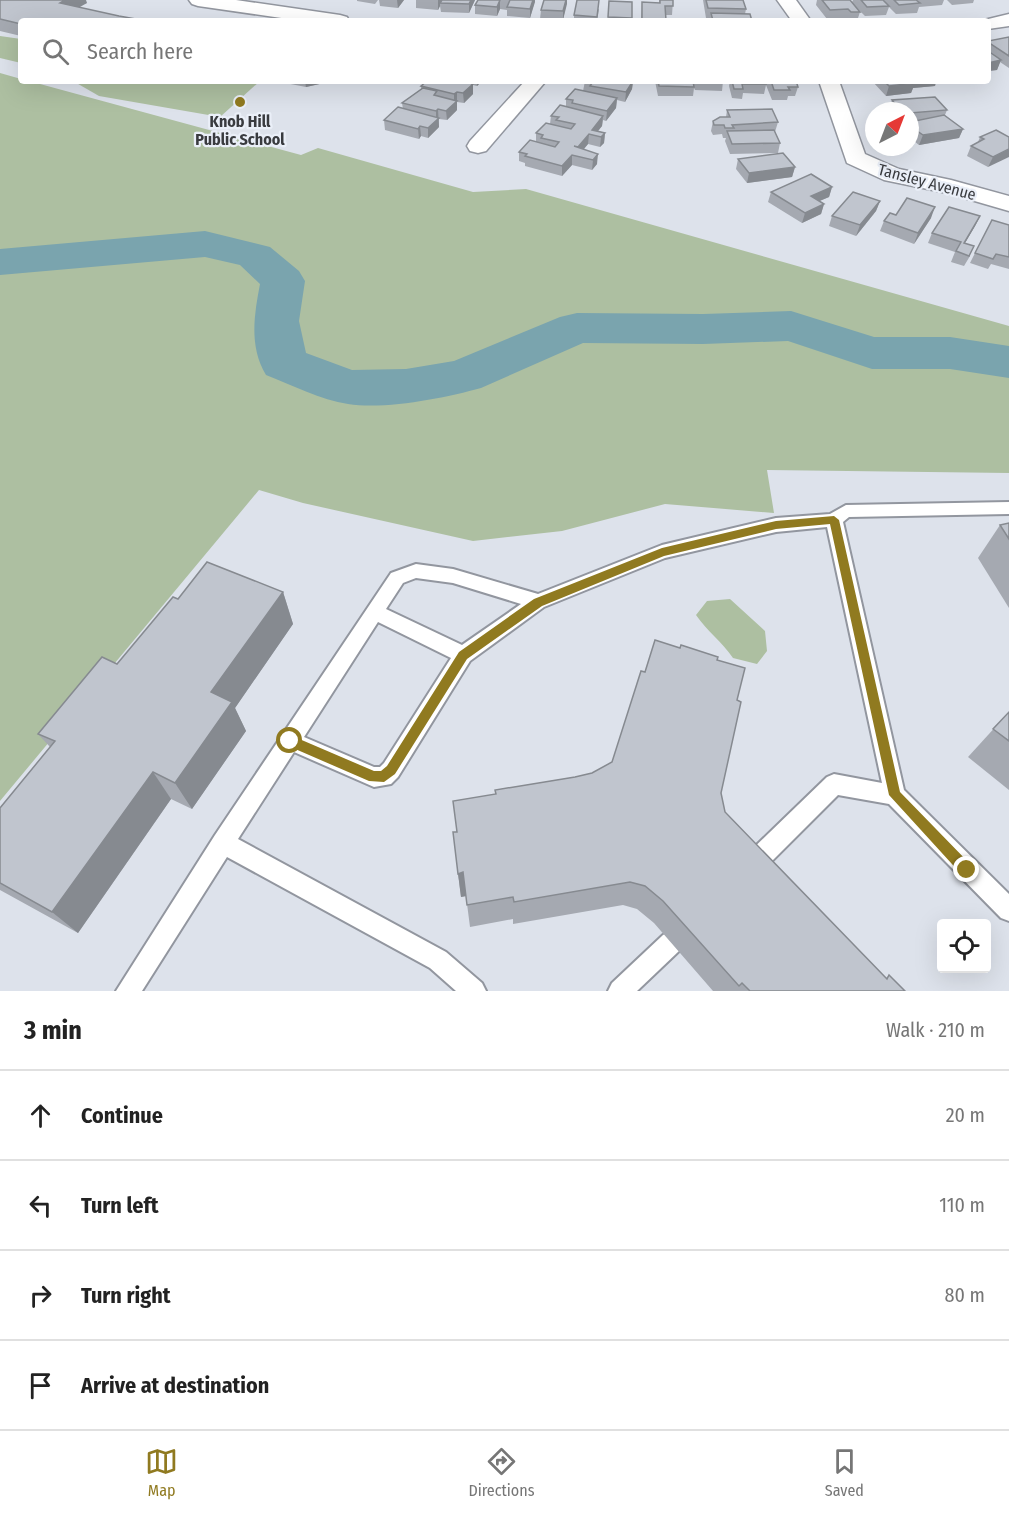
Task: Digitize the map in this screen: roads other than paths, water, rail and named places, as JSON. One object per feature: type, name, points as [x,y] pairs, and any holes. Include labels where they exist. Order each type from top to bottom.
[{"type":"street","points":[[198,0],[319,18]]},
{"type":"street","points":[[786,0],[800,18]]},
{"type":"street","points":[[991,23],[1009,20]]},
{"type":"street","points":[[478,146],[533,84]]},
{"type":"street","name":"Tansley Avenue","points":[[830,84],[855,158],[892,175],[951,187],[1009,204]]},
{"type":"lane","points":[[290,741],[374,777],[384,777],[391,770],[463,656],[538,602],[662,552],[776,525],[834,520],[846,511],[1009,508]]},
{"type":"lane","points":[[834,520],[895,795],[1009,910]]},
{"type":"lane","points":[[128,991],[397,578],[416,571],[453,576],[538,602]]},
{"type":"lane","points":[[374,612],[463,656]]},
{"type":"lane","points":[[746,871],[834,784],[895,795]]},
{"type":"lane","points":[[223,843],[438,960],[474,991]]},
{"type":"lane","points":[[620,991],[671,944]]},
{"type":"waterway","points":[[0,262],[205,244],[255,256],[283,281],[276,321],[283,363],[349,387],[406,386],[463,376],[577,328],[703,329],[791,326],[872,353],[950,353],[1009,362]]},
{"type":"place","name":"Knob Hill Public School","points":[[240,102]]}]
